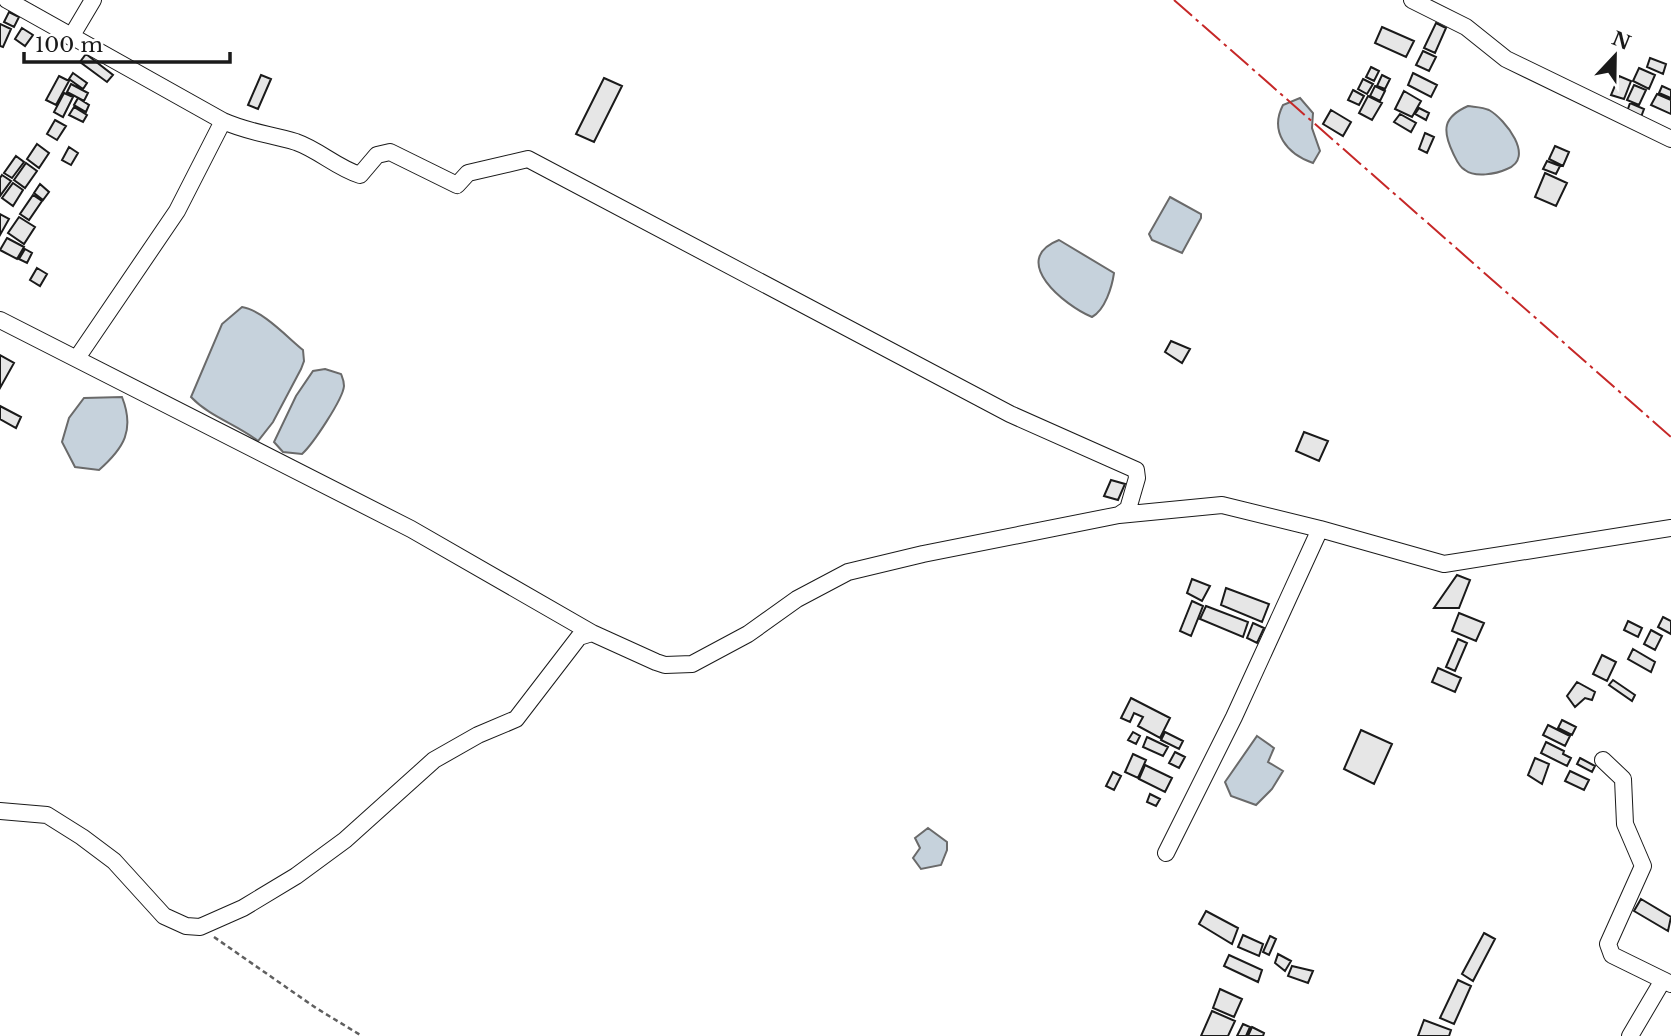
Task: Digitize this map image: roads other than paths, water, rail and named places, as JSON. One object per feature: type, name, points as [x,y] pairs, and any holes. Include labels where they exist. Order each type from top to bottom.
[{"type":"street","points":[[6,0],[223,121],[245,131],[298,143],[350,172],[360,175],[377,155],[390,152],[457,185],[468,173],[528,159],[1010,414],[1136,470],[1137,478],[1128,509],[1119,515]]},
{"type":"street","points":[[71,37],[93,0]]},
{"type":"street","points":[[1412,0],[1466,27],[1506,59],[1671,139]]},
{"type":"street","points":[[77,358],[177,211],[223,121]]},
{"type":"street","points":[[0,320],[411,529],[592,633],[664,665],[692,664],[748,634],[797,599],[848,572],[923,554],[1119,515],[1223,505],[1444,564],[1671,528]]},
{"type":"street","points":[[1166,853],[1234,717],[1320,529]]},
{"type":"street","points":[[0,811],[47,815],[114,861],[164,916],[186,926],[200,927],[243,908],[296,876],[345,840],[434,760],[478,735],[516,719],[579,637],[592,633]]},
{"type":"street","points":[[1603,760],[1623,779],[1625,824],[1643,866],[1608,944],[1612,955],[1667,982],[1630,1036]]}]
